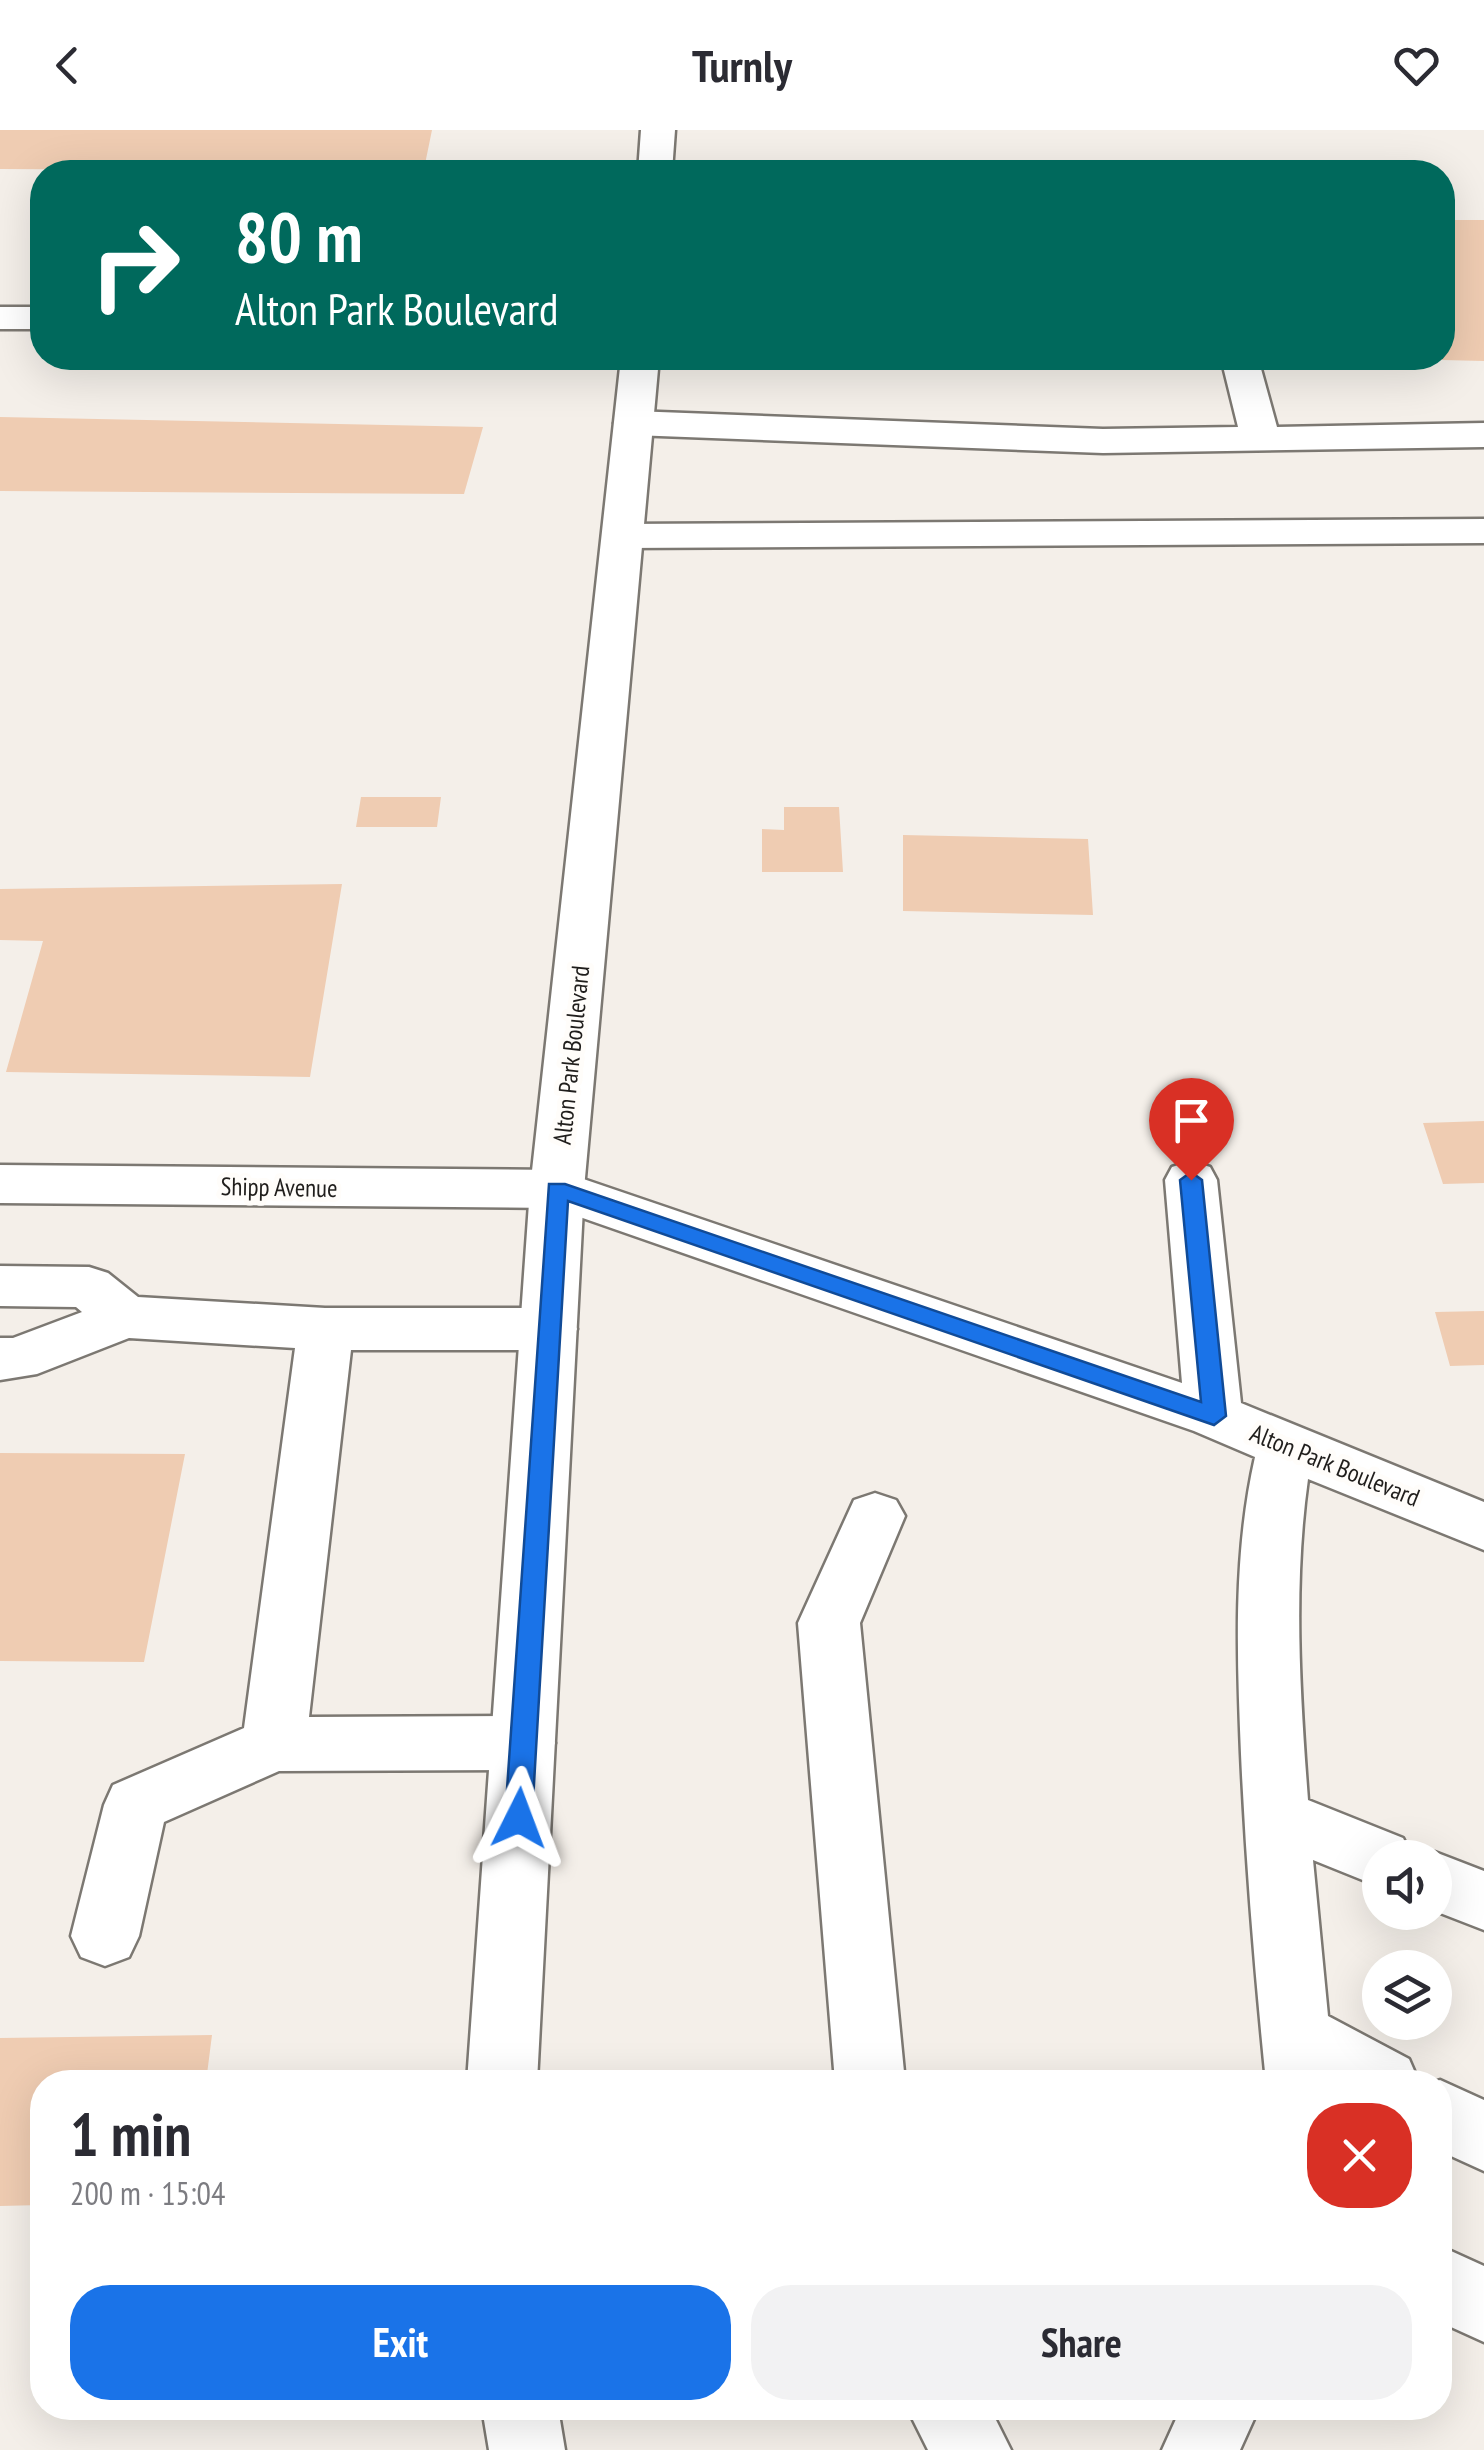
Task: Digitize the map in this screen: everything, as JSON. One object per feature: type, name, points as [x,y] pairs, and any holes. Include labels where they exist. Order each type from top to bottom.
[{"type":"main road","points":[[656,160],[658,130]]},
{"type":"main road","points":[[0,318],[30,318]]},
{"type":"main road","name":"Alton Park Boulevard","points":[[639,370],[557,1189],[1214,1416],[1484,1527]]},
{"type":"main road","points":[[1243,370],[1260,438]]},
{"type":"main road","points":[[633,423],[1103,441],[1484,435]]},
{"type":"main road","points":[[622,536],[1484,531]]},
{"type":"main road","points":[[1191,1180],[1214,1416]]},
{"type":"main road","name":"Shipp Avenue","points":[[0,1184],[557,1189]]},
{"type":"main road","points":[[503,2070],[557,1189]]},
{"type":"main road","points":[[0,1286],[89,1286],[125,1317]]},
{"type":"main road","points":[[0,1360],[17,1359],[125,1317],[325,1329],[549,1328]]},
{"type":"main road","points":[[274,1744],[325,1329]]},
{"type":"main road","points":[[1286,1445],[1272,1501],[1267,1622],[1276,1816],[1298,2058],[1341,2070]]},
{"type":"main road","points":[[869,2070],[829,1623],[876,1516]]},
{"type":"main road","points":[[105,1936],[136,1805],[274,1744],[523,1743]]},
{"type":"main road","points":[[1276,1816],[1362,1851]]},
{"type":"main road","points":[[1452,1888],[1484,1901]]},
{"type":"main road","points":[[1452,2121],[1484,2138]]},
{"type":"main road","points":[[1452,2289],[1484,2306]]},
{"type":"main road","points":[[522,2420],[528,2450]]},
{"type":"main road","points":[[953,2420],[973,2450]]},
{"type":"main road","points":[[1200,2450],[1215,2420]]},
{"type":"building","points":[[0,130],[432,130],[426,160],[30,160],[30,169],[0,169]]},
{"type":"building","points":[[1455,220],[1484,220],[1484,361],[1455,360]]},
{"type":"building","points":[[0,417],[483,427],[464,494],[0,491]]},
{"type":"building","points":[[361,797],[441,797],[437,827],[356,827]]},
{"type":"building","points":[[784,807],[839,807],[843,872],[762,872],[762,829],[784,830]]},
{"type":"building","points":[[903,835],[1088,839],[1093,915],[903,911]]},
{"type":"building","points":[[342,884],[310,1077],[6,1072],[43,941],[0,940],[0,889]]},
{"type":"building","points":[[1484,1121],[1484,1183],[1443,1184],[1423,1123]]},
{"type":"building","points":[[1484,1311],[1484,1365],[1450,1366],[1435,1312]]},
{"type":"building","points":[[0,1453],[185,1454],[144,1662],[0,1661]]},
{"type":"building","points":[[212,2035],[208,2070],[30,2070],[30,2205],[0,2206],[0,2038]]},
{"type":"route","points":[[519,1818],[557,1189],[1214,1416],[1191,1180]]}]
